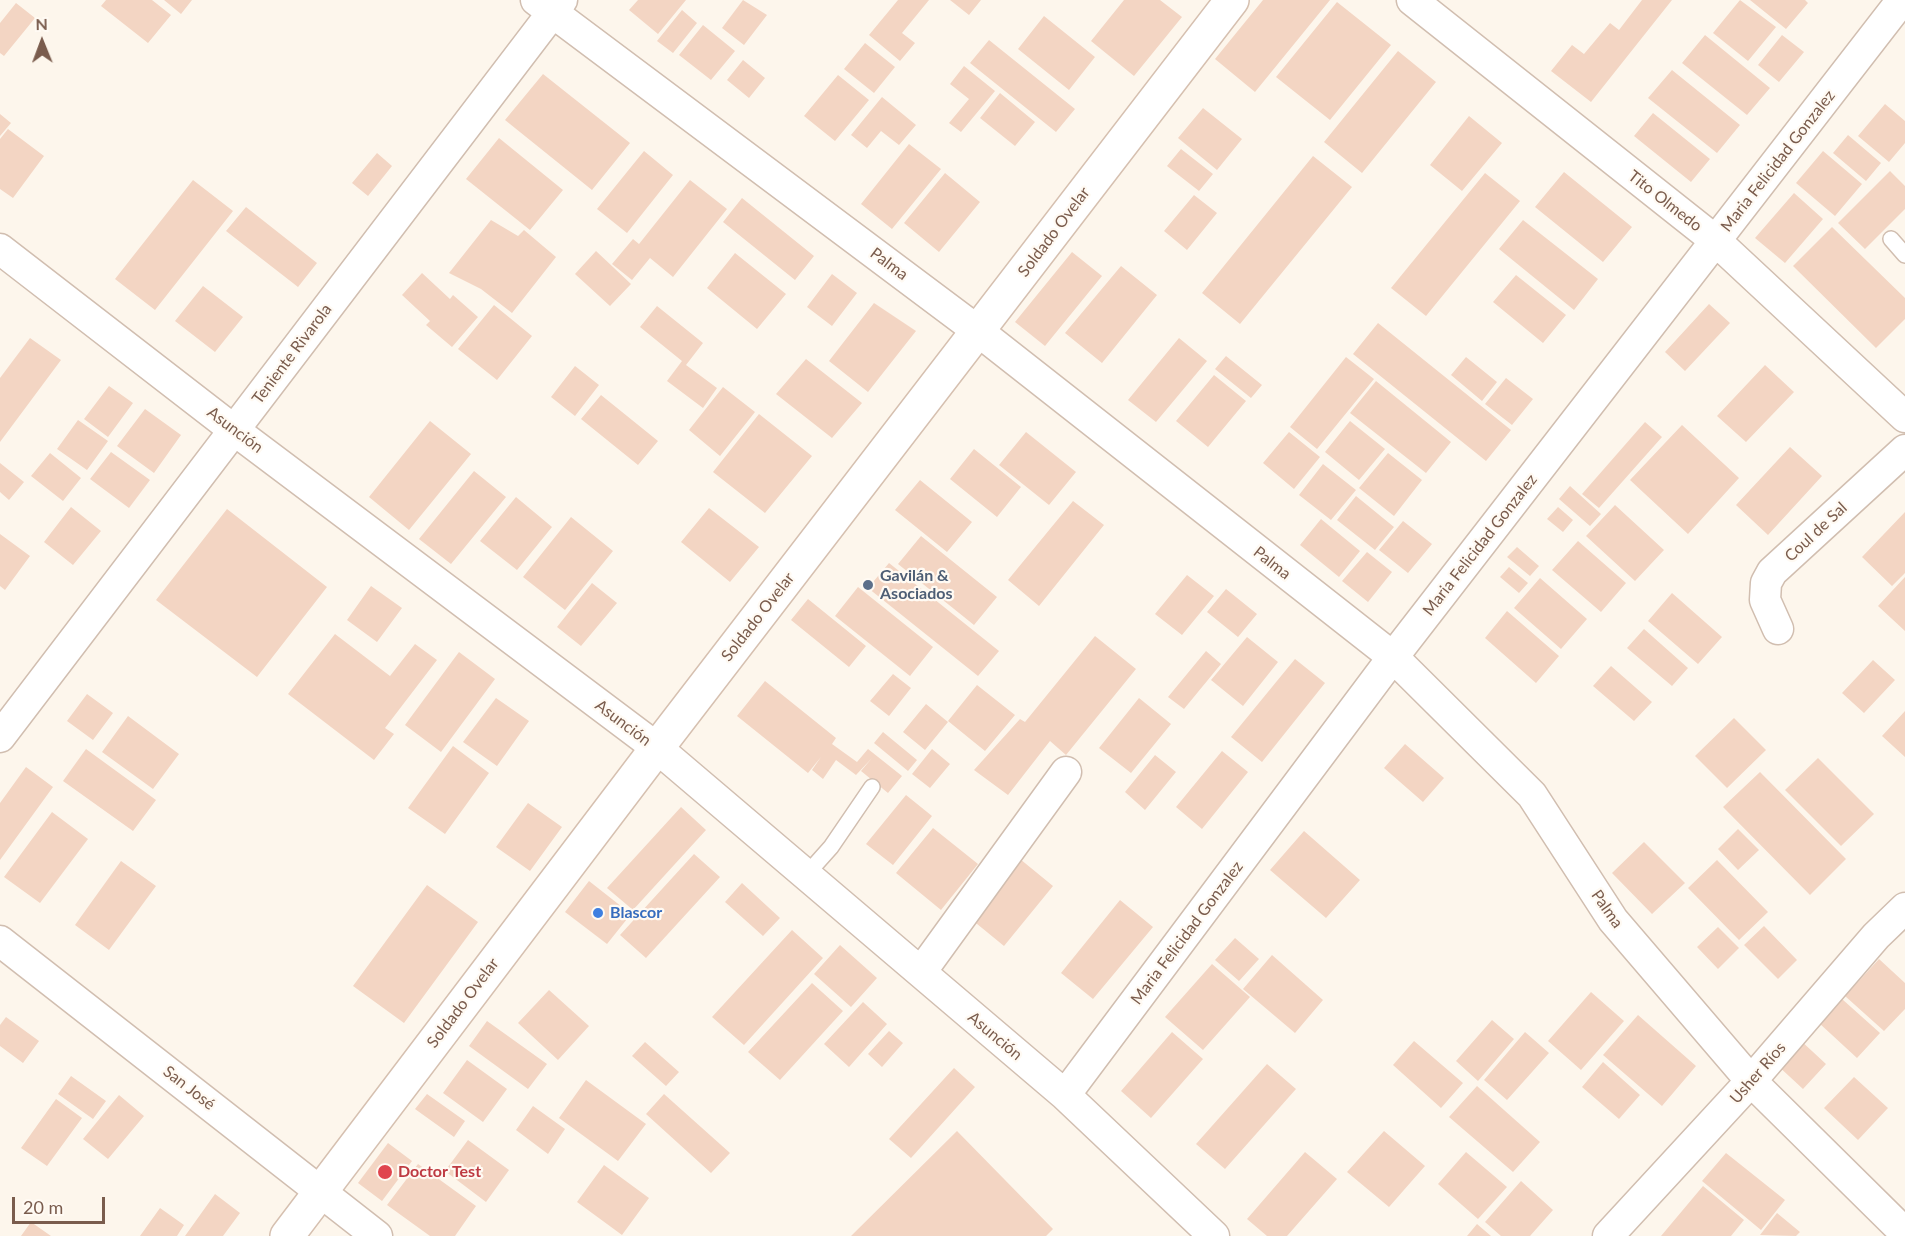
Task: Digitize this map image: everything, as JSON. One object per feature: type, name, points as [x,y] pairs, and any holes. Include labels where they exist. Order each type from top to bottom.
[{"type":"main road","name":"Soldado Ovelar","points":[[287,1236],[657,748],[1232,0]]},
{"type":"street","name":"Tito Olmedo","points":[[1412,0],[1716,242],[1902,407]]},
{"type":"street","name":"Maria Felicidad Gonzalez","points":[[1065,1095],[1393,657],[1902,0]]},
{"type":"street","name":"Palma","points":[[550,4],[978,331],[1393,657],[1532,795],[1613,920],[1751,1081],[1905,1233]]},
{"type":"street","name":"Teniente Rivarola","points":[[0,737],[234,430],[550,4]]},
{"type":"street","name":"Asunción","points":[[0,249],[234,430],[657,748],[1065,1095],[1214,1236]]},
{"type":"street","name":"Coul de Sal","points":[[1778,629],[1765,600],[1766,583],[1772,572],[1905,450]]},
{"type":"street","points":[[921,972],[1066,772]]},
{"type":"street","name":"Usher Ríos","points":[[1608,1236],[1751,1081],[1876,936],[1905,908]]},
{"type":"street","name":"San José","points":[[0,941],[378,1236]]},
{"type":"lane","points":[[1891,239],[1905,255]]},
{"type":"lane","points":[[806,875],[831,847],[872,787]]},
{"type":"building","points":[[106,0],[152,0],[171,15],[148,43],[101,6]]},
{"type":"building","points":[[164,0],[192,0],[181,14]]},
{"type":"building","points":[[638,0],[686,0],[658,34],[629,10]]},
{"type":"building","points":[[743,0],[767,15],[744,45],[722,28]]},
{"type":"building","points":[[898,0],[929,0],[902,33],[915,43],[900,61],[869,35]]},
{"type":"building","points":[[950,0],[981,0],[969,15]]},
{"type":"building","points":[[1124,0],[1160,0],[1182,17],[1134,76],[1091,41]]},
{"type":"building","points":[[1263,0],[1330,0],[1255,92],[1215,59]]},
{"type":"building","points":[[1642,0],[1672,0],[1591,102],[1551,71],[1572,45],[1584,54],[1610,23],[1619,30]]},
{"type":"building","points":[[1740,0],[1776,27],[1748,61],[1713,33]]},
{"type":"building","points":[[1750,0],[1805,0],[1808,3],[1786,29]]},
{"type":"building","points":[[1337,2],[1391,45],[1330,120],[1276,77]]},
{"type":"building","points":[[16,3],[35,18],[4,56],[0,53],[0,23]]},
{"type":"building","points":[[682,10],[697,23],[673,53],[657,41]]},
{"type":"building","points":[[1044,16],[1095,57],[1069,90],[1018,49]]},
{"type":"building","points":[[703,25],[735,51],[711,80],[679,55]]},
{"type":"building","points":[[1705,35],[1770,88],[1747,115],[1682,63]]},
{"type":"building","points":[[1782,35],[1804,52],[1779,82],[1758,65]]},
{"type":"building","points":[[989,40],[1075,109],[1056,132],[970,63]]},
{"type":"building","points":[[865,43],[895,67],[874,93],[844,69]]},
{"type":"building","points":[[1398,51],[1436,82],[1362,173],[1324,142]]},
{"type":"building","points":[[743,60],[765,78],[749,98],[727,80]]},
{"type":"building","points":[[964,66],[995,91],[961,132],[949,123],[969,99],[950,84]]},
{"type":"building","points":[[1672,70],[1740,125],[1717,153],[1648,98]]},
{"type":"building","points":[[543,74],[630,143],[592,190],[505,120]]},
{"type":"building","points":[[838,75],[869,100],[835,141],[804,116]]},
{"type":"building","points":[[1000,93],[1035,122],[1015,146],[980,118]]},
{"type":"building","points":[[882,97],[916,125],[899,145],[881,131],[867,148],[851,135]]},
{"type":"building","points":[[1885,104],[1905,121],[1905,143],[1889,162],[1858,136]]},
{"type":"building","points":[[1203,108],[1242,139],[1217,170],[1178,138]]},
{"type":"building","points":[[1653,113],[1710,159],[1691,182],[1634,136]]},
{"type":"building","points":[[0,114],[11,123],[0,136]]},
{"type":"building","points":[[1469,116],[1502,143],[1462,191],[1430,165]]},
{"type":"building","points":[[8,129],[44,156],[13,198],[0,189],[0,139]]},
{"type":"building","points":[[1848,135],[1881,163],[1866,181],[1833,153]]},
{"type":"building","points":[[499,138],[563,190],[530,230],[466,179]]},
{"type":"building","points":[[909,144],[941,169],[892,229],[861,204]]},
{"type":"building","points":[[1181,149],[1213,174],[1199,191],[1167,166]]},
{"type":"building","points":[[644,151],[673,175],[627,233],[597,209]]},
{"type":"building","points":[[1823,151],[1862,184],[1835,216],[1796,183]]},
{"type":"building","points":[[377,153],[392,166],[368,196],[352,183]]},
{"type":"building","points":[[1313,156],[1352,187],[1240,324],[1202,293]]},
{"type":"building","points":[[1890,171],[1905,186],[1905,209],[1865,249],[1838,223]]},
{"type":"building","points":[[1564,172],[1632,227],[1603,262],[1535,207]]},
{"type":"building","points":[[945,173],[980,202],[939,252],[904,223]]},
{"type":"building","points":[[1485,173],[1520,201],[1426,316],[1391,288]]},
{"type":"building","points":[[193,180],[233,211],[155,310],[115,279]]},
{"type":"building","points":[[690,180],[727,209],[673,277],[650,258],[632,280],[612,264],[633,239],[639,244]]},
{"type":"building","points":[[1794,193],[1823,219],[1785,263],[1755,238]]},
{"type":"building","points":[[1194,195],[1217,213],[1187,250],[1164,231]]},
{"type":"building","points":[[742,198],[814,256],[795,280],[723,222]]},
{"type":"building","points":[[246,207],[317,263],[298,287],[226,231]]},
{"type":"building","points":[[491,220],[518,236],[524,230],[556,257],[512,313],[481,289],[449,273]]},
{"type":"building","points":[[1523,220],[1598,279],[1574,310],[1499,249]]},
{"type":"building","points":[[1832,227],[1905,298],[1905,319],[1876,348],[1793,266]]},
{"type":"building","points":[[596,251],[631,284],[610,306],[575,274]]},
{"type":"building","points":[[1072,252],[1102,276],[1045,346],[1015,322]]},
{"type":"building","points":[[735,253],[786,294],[757,329],[707,288]]},
{"type":"building","points":[[1121,266],[1157,295],[1102,363],[1065,333]]},
{"type":"building","points":[[422,273],[450,299],[453,295],[478,317],[452,347],[426,325],[430,321],[402,295]]},
{"type":"building","points":[[832,274],[857,293],[832,326],[807,307]]},
{"type":"building","points":[[1516,275],[1566,315],[1543,343],[1493,302]]},
{"type":"building","points":[[203,286],[243,317],[215,352],[175,321]]},
{"type":"building","points":[[874,303],[916,331],[868,392],[829,361]]},
{"type":"building","points":[[1709,304],[1730,323],[1685,371],[1665,352]]},
{"type":"building","points":[[494,305],[532,336],[497,380],[458,349]]},
{"type":"building","points":[[657,306],[703,343],[686,365],[717,388],[703,408],[667,381],[682,361],[640,327]]},
{"type":"building","points":[[1378,323],[1511,430],[1486,461],[1353,354]]},
{"type":"building","points":[[30,338],[61,360],[0,442],[0,378]]},
{"type":"building","points":[[1179,338],[1207,361],[1156,422],[1128,400]]},
{"type":"building","points":[[1226,356],[1262,385],[1251,398],[1215,369]]},
{"type":"building","points":[[1346,357],[1374,379],[1317,449],[1290,427]]},
{"type":"building","points":[[1466,357],[1497,382],[1482,401],[1451,375]]},
{"type":"building","points":[[806,359],[862,403],[832,438],[776,394]]},
{"type":"building","points":[[1765,365],[1794,392],[1746,442],[1717,416]]},
{"type":"building","points":[[575,366],[599,385],[575,416],[551,397]]},
{"type":"building","points":[[1214,375],[1246,401],[1208,447],[1176,421]]},
{"type":"building","points":[[1506,378],[1533,399],[1512,425],[1485,404]]},
{"type":"building","points":[[1376,381],[1451,442],[1426,473],[1350,413]]},
{"type":"building","points":[[109,386],[133,403],[108,437],[84,419]]},
{"type":"building","points":[[723,387],[755,412],[720,456],[689,430]]},
{"type":"building","points":[[601,395],[658,441],[638,465],[581,419]]},
{"type":"building","points":[[145,409],[181,435],[154,473],[117,446]]},
{"type":"building","points":[[759,414],[812,456],[765,513],[713,472]]},
{"type":"building","points":[[78,420],[108,441],[87,470],[57,449]]},
{"type":"building","points":[[430,421],[471,454],[409,530],[369,497]]},
{"type":"building","points":[[1350,421],[1385,449],[1359,480],[1325,452]]},
{"type":"building","points":[[1645,422],[1662,437],[1599,508],[1582,494]]},
{"type":"building","points":[[1682,425],[1739,478],[1688,534],[1630,480]]},
{"type":"building","points":[[1026,432],[1076,472],[1049,505],[999,465]]},
{"type":"building","points":[[1289,432],[1320,457],[1294,489],[1263,463]]},
{"type":"building","points":[[1790,447],[1822,476],[1768,535],[1736,505]]},
{"type":"building","points":[[974,449],[1021,487],[997,517],[950,479]]},
{"type":"building","points":[[111,452],[150,480],[129,508],[90,479]]},
{"type":"building","points":[[50,453],[81,478],[63,501],[31,476]]},
{"type":"building","points":[[1388,453],[1422,480],[1394,516],[1359,488]]},
{"type":"building","points":[[0,463],[24,482],[9,500],[0,492]]},
{"type":"building","points":[[1323,464],[1356,490],[1331,520],[1299,495]]},
{"type":"building","points":[[474,471],[506,497],[451,564],[419,539]]},
{"type":"building","points":[[920,480],[972,522],[947,552],[895,510]]},
{"type":"building","points":[[1570,486],[1601,514],[1590,526],[1559,499]]},
{"type":"building","points":[[1356,496],[1394,527],[1375,550],[1337,520]]},
{"type":"building","points":[[516,497],[552,527],[517,570],[480,541]]},
{"type":"building","points":[[1073,501],[1104,525],[1039,606],[1008,580]]},
{"type":"building","points":[[1615,505],[1664,550],[1635,581],[1586,536]]},
{"type":"building","points":[[71,507],[101,531],[73,565],[44,542]]},
{"type":"building","points":[[1558,507],[1573,520],[1563,532],[1547,519]]},
{"type":"building","points":[[709,508],[759,547],[730,582],[681,542]]},
{"type":"building","points":[[227,509],[327,587],[257,677],[156,600]]},
{"type":"building","points":[[1905,512],[1905,573],[1892,586],[1862,557]]},
{"type":"building","points":[[571,517],[613,551],[565,610],[523,577]]},
{"type":"building","points":[[1321,519],[1360,551],[1339,577],[1300,545]]},
{"type":"building","points":[[1403,521],[1432,544],[1408,573],[1379,550]]},
{"type":"building","points":[[0,534],[30,556],[5,590],[0,586]]},
{"type":"building","points":[[921,536],[997,597],[974,625],[898,564]]},
{"type":"building","points":[[1578,541],[1626,583],[1601,612],[1552,570]]},
{"type":"building","points":[[1517,547],[1539,566],[1530,576],[1507,557]]},
{"type":"building","points":[[1367,552],[1392,572],[1368,602],[1342,581]]},
{"type":"building","points":[[889,563],[999,651],[978,676],[868,588]]},
{"type":"building","points":[[1509,567],[1528,583],[1519,593],[1500,577]]},
{"type":"building","points":[[1187,575],[1214,596],[1182,635],[1155,614]]},
{"type":"building","points":[[1905,577],[1905,631],[1878,606]]},
{"type":"building","points":[[1540,578],[1587,619],[1561,649],[1514,608]]},
{"type":"building","points":[[592,583],[617,603],[581,646],[557,627]]},
{"type":"building","points":[[371,586],[402,608],[377,642],[347,620]]},
{"type":"building","points":[[858,587],[933,647],[910,676],[835,616]]},
{"type":"building","points":[[1226,589],[1257,614],[1238,637],[1207,612]]},
{"type":"building","points":[[1672,593],[1722,637],[1698,664],[1648,621]]},
{"type":"building","points":[[808,599],[866,646],[849,667],[791,620]]},
{"type":"building","points":[[1507,611],[1559,656],[1536,683],[1485,638]]},
{"type":"building","points":[[1644,629],[1688,668],[1672,686],[1627,648]]},
{"type":"building","points":[[335,634],[390,676],[415,644],[437,660],[385,728],[394,734],[374,760],[288,694]]},
{"type":"building","points":[[1095,636],[1136,669],[1066,755],[1050,741],[1008,795],[974,770],[1020,719],[1025,722]]},
{"type":"building","points":[[1247,637],[1278,662],[1243,706],[1211,680]]},
{"type":"building","points":[[1206,651],[1221,664],[1184,709],[1168,697]]},
{"type":"building","points":[[459,652],[495,679],[441,752],[405,725]]},
{"type":"building","points":[[1295,659],[1325,683],[1262,762],[1231,737]]},
{"type":"building","points":[[1873,660],[1895,680],[1864,713],[1842,693]]},
{"type":"building","points":[[1611,666],[1652,702],[1634,721],[1593,686]]},
{"type":"building","points":[[893,674],[911,688],[889,716],[870,701]]},
{"type":"building","points":[[765,681],[836,738],[832,744],[857,762],[868,749],[902,776],[888,793],[861,771],[872,758],[856,775],[836,760],[823,779],[812,770],[821,757],[808,773],[737,716]]},
{"type":"building","points":[[977,685],[1015,715],[985,751],[948,721]]},
{"type":"building","points":[[87,694],[113,713],[93,740],[67,721]]},
{"type":"building","points":[[496,698],[529,721],[497,766],[463,742]]},
{"type":"building","points":[[1139,698],[1171,724],[1131,773],[1099,748]]},
{"type":"building","points":[[926,704],[948,722],[925,750],[903,732]]},
{"type":"building","points":[[1905,711],[1905,757],[1882,736]]},
{"type":"building","points":[[128,716],[179,754],[153,789],[102,752]]},
{"type":"building","points":[[1734,718],[1766,750],[1727,788],[1695,756]]},
{"type":"building","points":[[883,732],[917,760],[908,771],[874,743]]},
{"type":"building","points":[[1405,744],[1444,778],[1423,802],[1384,768]]},
{"type":"building","points":[[453,746],[489,773],[445,834],[408,808]]},
{"type":"building","points":[[86,749],[156,800],[133,831],[63,781]]},
{"type":"building","points":[[932,749],[950,764],[930,788],[912,774]]},
{"type":"building","points":[[1222,751],[1248,772],[1202,829],[1176,807]]},
{"type":"building","points":[[1155,755],[1176,772],[1145,810],[1125,792]]},
{"type":"building","points":[[1818,758],[1874,814],[1841,846],[1785,790]]},
{"type":"building","points":[[26,767],[53,787],[0,860],[0,803]]},
{"type":"building","points":[[1760,772],[1846,859],[1810,895],[1723,807]]},
{"type":"building","points":[[906,795],[932,816],[893,865],[866,844]]},
{"type":"building","points":[[528,803],[562,827],[530,871],[496,847]]},
{"type":"building","points":[[681,807],[706,830],[633,910],[607,888]]},
{"type":"building","points":[[52,812],[88,839],[40,903],[4,877]]},
{"type":"building","points":[[933,828],[978,864],[941,910],[896,873]]},
{"type":"building","points":[[1738,829],[1759,850],[1738,870],[1718,849]]},
{"type":"building","points":[[1304,831],[1360,880],[1326,918],[1270,870]]},
{"type":"building","points":[[1644,842],[1685,883],[1652,914],[1612,873]]},
{"type":"building","points":[[694,854],[720,877],[646,958],[620,935]]},
{"type":"building","points":[[1020,859],[1053,886],[1004,946],[971,919]]},
{"type":"building","points":[[1717,860],[1768,912],[1739,940],[1688,888]]},
{"type":"building","points":[[121,861],[156,886],[109,950],[75,925]]},
{"type":"building","name":"Blascor","points":[[589,881],[631,914],[607,944],[565,912]]},
{"type":"building","points":[[742,883],[780,918],[763,936],[725,902]]},
{"type":"building","points":[[427,885],[478,922],[404,1023],[353,986]]},
{"type":"building","points":[[1120,900],[1153,927],[1093,999],[1061,973]]},
{"type":"building","points":[[1764,926],[1797,960],[1778,979],[1744,945]]},
{"type":"building","points":[[1718,927],[1739,948],[1718,969],[1697,947]]},
{"type":"building","points":[[792,930],[823,958],[744,1045],[712,1017]]},
{"type":"building","points":[[1235,938],[1259,959],[1239,981],[1215,960]]},
{"type":"building","points":[[840,945],[877,978],[851,1007],[814,974]]},
{"type":"building","points":[[1272,955],[1323,1000],[1295,1033],[1243,989]]},
{"type":"building","points":[[1879,959],[1905,983],[1905,1009],[1884,1031],[1845,996]]},
{"type":"building","points":[[1212,964],[1250,997],[1203,1050],[1165,1017]]},
{"type":"building","points":[[812,983],[843,1011],[780,1080],[748,1052]]},
{"type":"building","points":[[549,990],[589,1026],[558,1060],[518,1023]]},
{"type":"building","points":[[1591,992],[1624,1021],[1581,1070],[1548,1041]]},
{"type":"building","points":[[1842,999],[1880,1033],[1857,1058],[1819,1023]]},
{"type":"building","points":[[863,1002],[887,1024],[849,1067],[824,1044]]},
{"type":"building","points":[[1638,1015],[1696,1066],[1662,1106],[1603,1055]]},
{"type":"building","points":[[6,1017],[39,1041],[23,1063],[0,1046],[0,1025]]},
{"type":"building","points":[[1492,1020],[1514,1039],[1478,1081],[1456,1061]]},
{"type":"building","points":[[487,1021],[547,1064],[528,1089],[469,1046]]},
{"type":"building","points":[[889,1031],[903,1043],[882,1067],[868,1054]]},
{"type":"building","points":[[1172,1032],[1203,1059],[1151,1118],[1121,1091]]},
{"type":"building","points":[[1525,1032],[1549,1053],[1507,1100],[1484,1080]]},
{"type":"building","points":[[1799,1039],[1826,1064],[1803,1089],[1776,1064]]},
{"type":"building","points":[[1414,1041],[1463,1083],[1441,1108],[1393,1065]]},
{"type":"building","points":[[645,1042],[679,1072],[666,1086],[632,1056]]},
{"type":"building","points":[[467,1060],[507,1089],[483,1122],[443,1093]]},
{"type":"building","points":[[1603,1062],[1640,1095],[1619,1119],[1582,1087]]},
{"type":"building","points":[[1267,1064],[1296,1089],[1225,1169],[1196,1144]]},
{"type":"building","points":[[954,1068],[975,1087],[911,1158],[889,1139]]},
{"type":"building","points":[[71,1076],[106,1101],[93,1119],[58,1094]]},
{"type":"building","points":[[1854,1077],[1888,1108],[1858,1140],[1824,1108]]},
{"type":"building","points":[[586,1080],[646,1124],[618,1161],[559,1118]]},
{"type":"building","points":[[1477,1086],[1540,1142],[1513,1172],[1449,1117]]},
{"type":"building","points":[[427,1094],[465,1121],[454,1137],[415,1109]]},
{"type":"building","points":[[664,1094],[730,1153],[711,1173],[646,1114]]},
{"type":"building","points":[[119,1095],[144,1116],[108,1159],[83,1139]]},
{"type":"building","points":[[56,1099],[82,1118],[47,1166],[21,1148]]},
{"type":"building","points":[[533,1106],[565,1129],[548,1154],[516,1130]]},
{"type":"building","points":[[957,1131],[1053,1229],[1046,1236],[851,1236]]},
{"type":"building","points":[[1384,1131],[1425,1166],[1389,1207],[1347,1172]]},
{"type":"building","points":[[468,1140],[509,1170],[486,1202],[445,1171]]},
{"type":"building","name":"Doctor Test","points":[[388,1143],[412,1161],[382,1201],[358,1183]]},
{"type":"building","points":[[1305,1152],[1337,1179],[1287,1236],[1267,1236],[1247,1219]]},
{"type":"building","points":[[1466,1152],[1507,1187],[1478,1219],[1438,1184]]},
{"type":"building","points":[[1726,1153],[1785,1200],[1761,1230],[1702,1181]]},
{"type":"building","points":[[418,1164],[476,1206],[455,1236],[430,1236],[387,1205]]},
{"type":"building","points":[[604,1165],[649,1198],[622,1235],[577,1202]]},
{"type":"building","points":[[1521,1181],[1553,1210],[1530,1236],[1501,1236],[1485,1222]]},
{"type":"building","points":[[1703,1186],[1744,1220],[1731,1236],[1661,1236]]},
{"type":"building","points":[[215,1194],[240,1213],[223,1236],[185,1236]]},
{"type":"building","points":[[160,1208],[184,1225],[177,1236],[140,1236]]},
{"type":"building","points":[[1777,1213],[1800,1232],[1796,1236],[1760,1235]]},
{"type":"building","points":[[31,1222],[51,1236],[21,1236]]},
{"type":"building","points":[[1477,1224],[1491,1236],[1467,1236]]},
{"type":"place","name":"Gavilán & Asociados","points":[[868,585]]},
{"type":"place","name":"Blascor","points":[[598,913]]},
{"type":"place","name":"Doctor Test","points":[[385,1172]]}]
